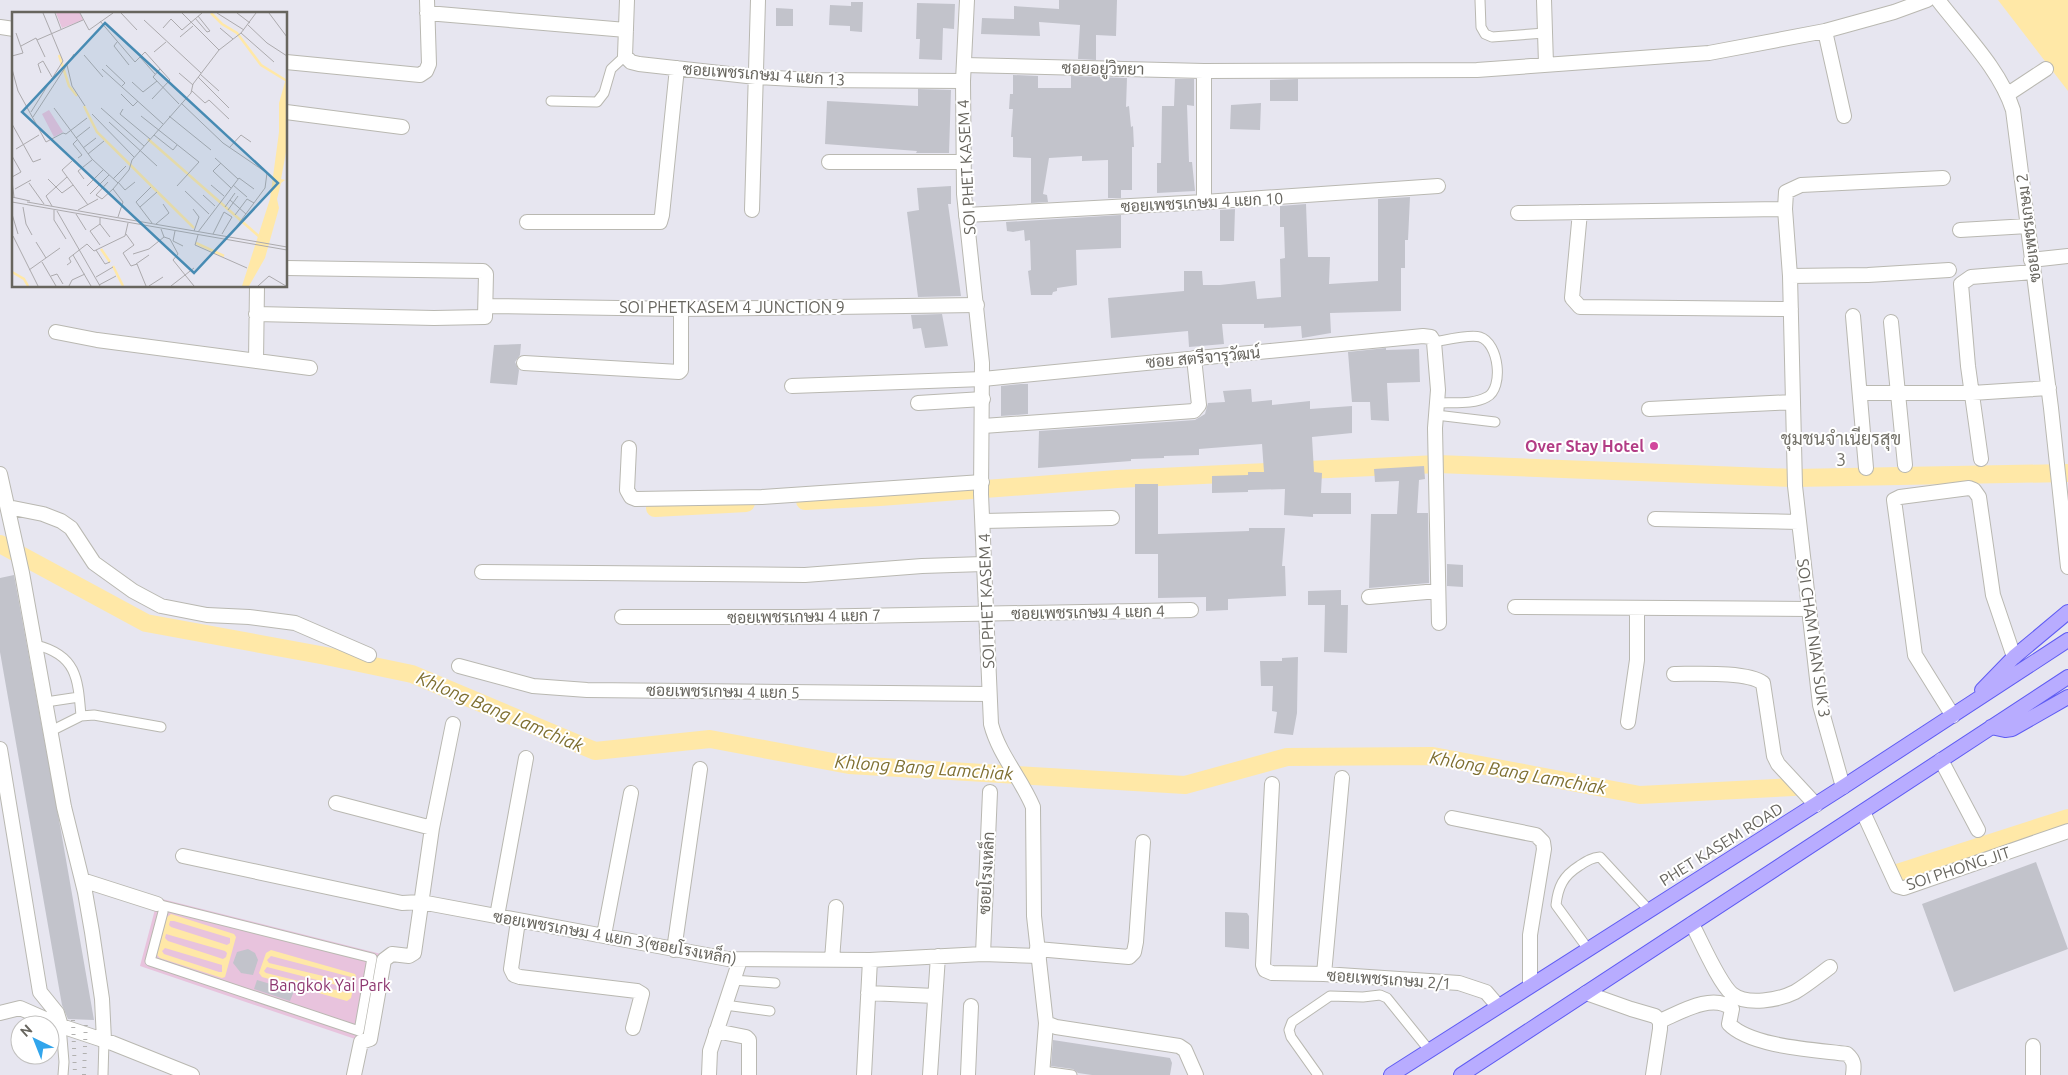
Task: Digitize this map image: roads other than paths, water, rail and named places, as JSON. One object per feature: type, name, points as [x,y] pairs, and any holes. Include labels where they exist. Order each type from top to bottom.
[{"type":"main road","points":[[1957,713],[2014,657],[2068,612]]},
{"type":"main road","name":"PHET KASEM ROAD","points":[[1390,1075],[1843,787],[2068,640]]},
{"type":"main road","points":[[1461,1075],[2068,677]]},
{"type":"main road","points":[[1991,727],[2005,730],[2012,729],[2068,697]]},
{"type":"street","points":[[625,56],[628,0]]},
{"type":"street","points":[[752,210],[758,0]]},
{"type":"street","name":"SOI PHET KASEM 4","points":[[968,0],[963,81],[964,162],[966,215],[977,305],[983,399],[982,520],[991,724],[995,740],[1032,807],[1034,916],[1046,1023],[1043,1073]]},
{"type":"street","points":[[1544,0],[1546,64]]},
{"type":"street","name":"ซอยอยู่วิทยา","points":[[964,65],[1204,71],[1476,70],[1709,53],[1825,31],[1894,12],[1927,0]]},
{"type":"street","name":"ซอยเพชรเกษม 2","points":[[1938,0],[1987,62],[2008,94],[2016,128],[2032,266],[2049,388],[2068,567]]},
{"type":"street","points":[[288,62],[420,75],[426,71],[429,64],[427,7],[626,30]]},
{"type":"street","points":[[1825,31],[1844,116]]},
{"type":"street","name":"ซอยเพชรเกษม 4 แยก 13","points":[[625,56],[638,64],[756,76],[812,80],[963,81]]},
{"type":"street","points":[[528,222],[660,222],[677,68]]},
{"type":"street","points":[[2008,94],[2046,69]]},
{"type":"street","points":[[1204,71],[1204,202]]},
{"type":"street","points":[[288,112],[402,127]]},
{"type":"street","points":[[829,162],[964,162]]},
{"type":"street","points":[[1518,213],[1785,209],[1786,192],[1801,185],[1943,178]]},
{"type":"street","name":"ซอยเพชรเกษม 4 แยก 10","points":[[966,215],[1204,202],[1438,186]]},
{"type":"street","name":"SOI CHAM NIAN SUK 3","points":[[1785,209],[1790,276],[1795,480],[1799,522],[1820,705],[1843,787]]},
{"type":"street","points":[[1580,212],[1572,298],[1580,307],[1791,309]]},
{"type":"street","points":[[1960,230],[2028,226]]},
{"type":"street","points":[[1981,460],[1961,284],[1971,277],[2032,266],[2068,256]]},
{"type":"street","points":[[256,314],[485,317],[487,306],[486,274],[483,271],[288,268]]},
{"type":"street","points":[[1790,276],[1868,275],[1949,270]]},
{"type":"street","points":[[256,361],[257,288]]},
{"type":"street","name":"SOI PHETKASEM 4 JUNCTION 9","points":[[487,306],[681,309],[977,305]]},
{"type":"street","points":[[524,363],[679,372],[681,370],[681,309]]},
{"type":"street","points":[[1853,316],[1866,468]]},
{"type":"street","points":[[1891,322],[1905,465]]},
{"type":"street","points":[[56,332],[97,340],[310,368]]},
{"type":"street","points":[[1429,339],[1437,409],[1436,479],[1439,622]]},
{"type":"street","name":"ซอย สตรีจารุวัฒน์","points":[[792,386],[982,379],[1194,358],[1429,339]]},
{"type":"street","points":[[982,426],[1194,411],[1199,405],[1194,358]]},
{"type":"street","points":[[1860,393],[1972,393],[2049,388]]},
{"type":"street","points":[[918,403],[983,399]]},
{"type":"street","points":[[1649,409],[1794,402]]},
{"type":"street","points":[[629,448],[627,490],[631,497],[636,499],[762,497],[982,487]]},
{"type":"street","points":[[0,474],[36,645],[64,807],[82,880],[92,932],[101,989],[104,1040]]},
{"type":"street","points":[[1957,713],[1915,655],[1893,506],[1894,500],[1900,497],[1969,488],[1974,490],[1979,497],[1993,595],[2014,657]]},
{"type":"street","points":[[8,507],[43,514],[61,521],[71,528],[94,563],[133,591],[161,606],[208,615],[249,617],[295,623],[368,655]]},
{"type":"street","points":[[982,520],[1112,518]]},
{"type":"street","points":[[1655,519],[1799,522]]},
{"type":"street","points":[[482,572],[805,575],[922,566],[984,564]]},
{"type":"street","points":[[1369,597],[1438,591]]},
{"type":"street","points":[[1515,607],[1810,609]]},
{"type":"street","points":[[1628,722],[1637,660],[1637,608]]},
{"type":"street","name":"ซอยเพชรเกษม 4 แยก 4","points":[[986,614],[1191,610]]},
{"type":"street","name":"ซอยเพชรเกษม 4 แยก 7","points":[[622,617],[986,614]]},
{"type":"street","name":"ซอยเพชรเกษม 4 แยก 5","points":[[459,666],[533,686],[587,690],[990,694]]},
{"type":"street","points":[[1674,674],[1722,674],[1755,678],[1762,683],[1774,756],[1778,764],[1816,804]]},
{"type":"street","points":[[354,1075],[361,1042],[370,1039],[384,960],[392,954],[409,956],[414,953],[432,828],[453,724]]},
{"type":"street","points":[[0,749],[40,992],[57,1013],[61,1026]]},
{"type":"street","points":[[498,916],[526,758]]},
{"type":"street","points":[[1941,760],[1978,830]]},
{"type":"street","points":[[674,950],[700,769]]},
{"type":"street","points":[[1324,974],[1342,778]]},
{"type":"street","name":"ซอยเพชรเกษม 2/1","points":[[1272,784],[1263,965],[1265,970],[1272,973],[1324,974],[1459,983],[1486,992],[1498,1006]]},
{"type":"street","name":"ซอยโรงเหล็ก","points":[[983,954],[990,792]]},
{"type":"street","points":[[604,935],[631,793]]},
{"type":"street","points":[[336,803],[432,828]]},
{"type":"street","name":"SOI PHONG JIT","points":[[1862,812],[1897,886],[1904,888],[2068,831]]},
{"type":"street","points":[[1452,818],[1536,835],[1543,842],[1544,849],[1530,935],[1530,985]]},
{"type":"street","name":"ซอยเพชรเกษม 4 แยก 3(ซอยโรงเหล็ก)","points":[[183,856],[402,903],[421,902],[604,935],[674,950],[740,960],[870,960],[1038,952],[1129,957],[1134,952],[1136,942],[1143,842]]},
{"type":"street","points":[[82,880],[160,908]]},
{"type":"street","points":[[832,960],[836,907]]},
{"type":"street","points":[[518,921],[511,969],[514,975],[637,990],[642,994],[633,1028]]},
{"type":"street","points":[[1692,924],[1723,983],[1731,994],[1742,1000],[1775,998],[1794,992],[1830,967]]},
{"type":"street","points":[[930,1075],[938,956]]},
{"type":"street","points":[[709,1075],[710,1051],[740,960]]},
{"type":"street","points":[[864,1075],[870,960]]},
{"type":"street","points":[[868,993],[934,996]]},
{"type":"street","points":[[1586,993],[1655,1016],[1660,1021],[1653,1075]]},
{"type":"street","points":[[1660,1021],[1700,1005],[1713,1003],[1729,1006],[1732,1009],[1730,1024],[1734,1029],[1748,1036],[1781,1046],[1847,1054],[1852,1058],[1854,1065],[1853,1075]]},
{"type":"street","points":[[968,1075],[972,1006]]},
{"type":"street","points":[[0,1013],[20,1008],[61,1026],[104,1040],[192,1075]]},
{"type":"street","points":[[1046,1023],[1056,1027],[1179,1046],[1185,1050],[1196,1075]]},
{"type":"street","points":[[716,1031],[746,1037],[749,1040],[749,1075]]},
{"type":"street","points":[[2033,1046],[2033,1075]]},
{"type":"lane","points":[[1480,0],[1481,27],[1485,34],[1492,37],[1545,33]]},
{"type":"lane","points":[[551,101],[597,102],[604,93],[611,69],[625,56]]},
{"type":"lane","points":[[1429,339],[1478,336],[1486,340],[1494,350],[1497,373],[1495,388],[1488,397],[1437,409]]},
{"type":"lane","points":[[1437,409],[1495,422]]},
{"type":"lane","points":[[36,645],[59,654],[73,669],[78,682],[81,716]]},
{"type":"lane","points":[[46,702],[79,698]]},
{"type":"lane","points":[[51,731],[81,716],[94,715],[161,727]]},
{"type":"lane","points":[[1588,949],[1556,905],[1559,887],[1565,876],[1571,871],[1592,858],[1600,858],[1649,910]]},
{"type":"lane","points":[[160,908],[372,958],[359,1031],[150,961],[160,908]]},
{"type":"lane","points":[[733,980],[775,983]]},
{"type":"lane","points":[[1318,1075],[1291,1036],[1290,1030],[1292,1022],[1330,996],[1363,997],[1380,995],[1387,998],[1429,1050]]},
{"type":"lane","points":[[725,1005],[770,1011]]},
{"type":"lane","points":[[61,1026],[63,1075]]},
{"type":"lane","points":[[103,1075],[104,1040]]},
{"type":"lane","points":[[1043,1073],[1072,1075]]},
{"type":"waterway","points":[[805,501],[1117,479],[1438,464],[1794,478],[2068,473]]},
{"type":"waterway","points":[[655,508],[746,503]]},
{"type":"waterway","name":"Khlong Bang Lamchiak","points":[[0,544],[146,623],[412,674],[595,751],[710,739],[849,765],[1185,785],[1287,757],[1433,756],[1640,795],[1794,787]]},
{"type":"waterway","name":"Khlong Bang Lamchiak","points":[[1897,873],[2068,818]]},
{"type":"railway","points":[[84,1075],[86,1019]]},
{"type":"railway","points":[[73,1020],[75,1075]]},
{"type":"place","name":"Over Stay Hotel","points":[[1654,446]]},
{"type":"district","name":"ชุมชนจำเนียรสุข 3","points":[[1841,449]]},
{"type":"park label","name":"Bangkok Yai Park","points":[[330,985]]}]
